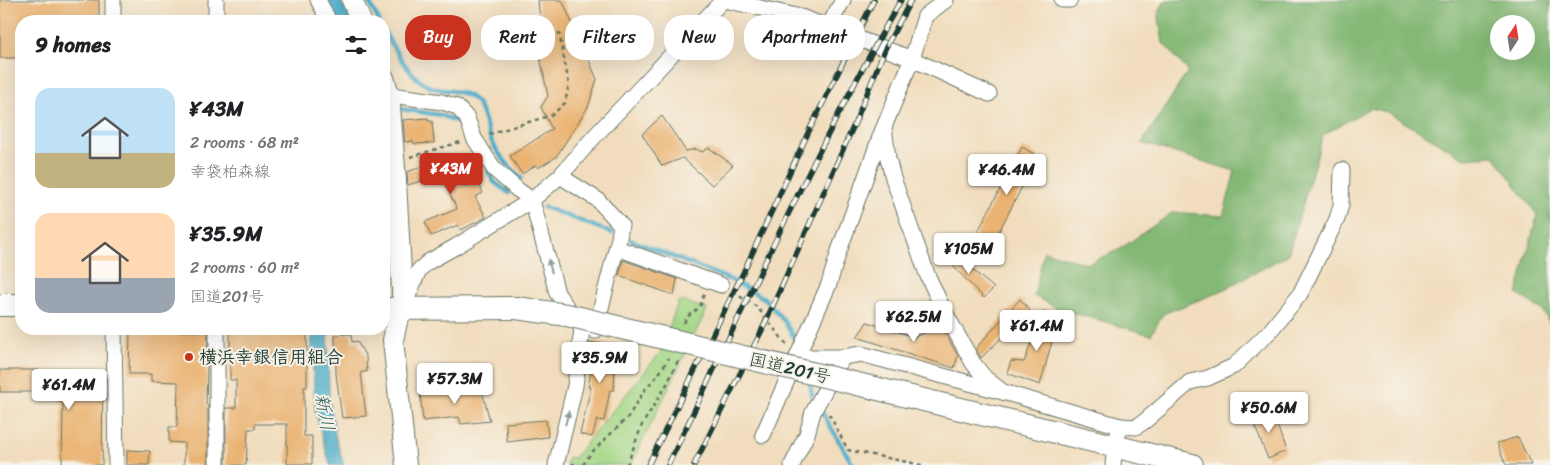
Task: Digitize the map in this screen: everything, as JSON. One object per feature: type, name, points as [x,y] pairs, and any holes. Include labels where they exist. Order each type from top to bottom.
[{"type":"highway","points":[[0,305],[15,305]]},
{"type":"highway","name":"国道201号","points":[[393,309],[516,308],[567,315],[1192,465]]},
{"type":"main road","points":[[352,0],[358,15]]},
{"type":"main road","points":[[390,129],[394,161],[393,309],[397,322],[393,340],[406,465]]},
{"type":"street","points":[[113,0],[113,15]]},
{"type":"street","points":[[216,0],[216,15]]},
{"type":"street","points":[[318,0],[325,15]]},
{"type":"street","points":[[393,309],[419,270],[428,262],[532,200],[560,176],[592,138],[723,0],[792,15]]},
{"type":"street","points":[[835,15],[843,0]]},
{"type":"street","points":[[763,435],[829,284],[884,127],[912,59],[925,16],[946,0]]},
{"type":"street","points":[[1062,0],[1070,0]]},
{"type":"street","points":[[865,41],[912,59],[990,94]]},
{"type":"street","points":[[390,90],[457,107],[467,118],[474,138],[494,169],[532,200],[557,293],[582,329],[575,386],[556,465]]},
{"type":"street","points":[[884,127],[888,158],[927,274],[943,309],[973,363],[985,378],[1003,392]]},
{"type":"street","points":[[797,357],[843,357],[861,354],[1003,392],[1116,446],[1190,382],[1208,378],[1234,366],[1270,331],[1300,294],[1337,219],[1341,205],[1342,170]]},
{"type":"street","points":[[560,176],[598,200],[620,224],[617,248],[596,331],[582,329]]},
{"type":"street","points":[[617,248],[721,285]]},
{"type":"street","points":[[114,335],[116,465]]},
{"type":"street","points":[[217,335],[217,465]]},
{"type":"street","points":[[792,465],[808,434],[813,412],[843,357]]},
{"type":"path","points":[[394,161],[552,115],[565,103],[569,84],[558,28]]},
{"type":"path","points":[[721,285],[757,307],[792,352],[797,354],[797,357]]},
{"type":"path","points":[[683,326],[687,317],[700,307],[703,297]]},
{"type":"path","points":[[583,465],[591,453],[628,417],[646,388],[658,375],[673,352]]},
{"type":"path","points":[[627,465],[645,420],[668,384],[678,361]]},
{"type":"path","points":[[821,397],[848,450],[922,465]]},
{"type":"path","points":[[571,464],[578,465]]},
{"type":"green space","points":[[1165,0],[1550,0],[1550,324],[1542,310],[1517,294],[1537,215],[1494,156],[1464,158],[1387,112],[1370,108],[1323,135],[1288,255],[1217,293],[1163,314],[1151,335],[1059,309],[1034,296],[1044,251],[1087,264],[1120,249],[1173,212],[1223,216],[1235,171],[1142,143],[1188,71],[1163,43],[1158,14]]},
{"type":"green space","points":[[679,300],[707,309],[631,465],[566,465],[568,457],[574,458],[660,353]]},
{"type":"water","points":[[322,0],[340,0],[348,15],[330,15]]},
{"type":"water","name":"新川","points":[[311,335],[328,335],[329,397],[336,439],[344,465],[330,465],[315,410]]},
{"type":"building","points":[[0,0],[99,0],[99,15],[15,15],[15,58],[0,58]]},
{"type":"building","points":[[538,0],[562,0],[569,15],[565,15],[565,60],[589,60],[597,79],[588,107],[556,157],[538,168],[536,165],[522,174],[510,156],[552,129],[541,107],[548,96],[541,60],[555,60],[555,15],[540,15]]},
{"type":"building","points":[[662,116],[686,151],[696,149],[702,152],[709,148],[733,165],[712,185],[683,158],[662,166],[642,134]]},
{"type":"building","points":[[428,118],[428,121],[432,121],[434,143],[414,144],[413,141],[405,142],[403,120]]},
{"type":"building","points":[[1022,147],[1038,156],[992,245],[975,237]]},
{"type":"building","points":[[456,155],[465,188],[478,182],[483,193],[475,197],[486,217],[461,230],[458,225],[431,236],[425,222],[457,209],[442,178],[438,179],[437,176],[408,185],[407,172]]},
{"type":"building","points":[[949,250],[994,288],[984,298],[943,256]]},
{"type":"building","points":[[623,260],[677,279],[674,295],[619,276]]},
{"type":"building","points":[[1020,299],[1030,310],[981,358],[976,348]]},
{"type":"building","points":[[1043,312],[1059,316],[1040,385],[1007,373],[1011,361],[1024,362]]},
{"type":"building","points":[[867,322],[914,337],[927,332],[930,325],[944,331],[958,356],[954,368],[857,337]]},
{"type":"building","points":[[130,335],[208,335],[206,405],[208,405],[208,465],[184,465],[184,443],[169,442],[169,427],[177,427],[178,382],[151,381],[151,374],[129,374]]},
{"type":"building","points":[[230,335],[307,335],[307,387],[304,387],[304,436],[312,436],[312,464],[287,464],[287,424],[255,424],[255,429],[248,429],[246,465],[226,465],[226,408],[236,408],[236,380],[230,380]]},
{"type":"building","points":[[335,335],[351,335],[352,342],[357,341],[366,357],[367,372],[361,372],[366,416],[342,418],[336,374]]},
{"type":"building","points":[[591,342],[624,349],[619,365],[615,364],[614,390],[610,390],[604,421],[597,420],[592,437],[580,434],[591,387],[588,387],[593,360],[589,359]]},
{"type":"building","points":[[0,370],[39,370],[39,377],[103,376],[102,465],[62,465],[63,402],[59,402],[58,392],[0,392]]},
{"type":"building","points":[[481,387],[490,421],[461,424],[459,417],[423,421],[420,391]]},
{"type":"building","points":[[1272,410],[1286,451],[1268,459],[1251,416]]},
{"type":"building","points":[[546,420],[548,437],[507,442],[506,423]]},
{"type":"building","points":[[1518,437],[1531,465],[1506,465],[1497,443]]},
{"type":"building","points":[[127,450],[150,451],[149,465],[127,465]]},
{"type":"waterway","points":[[368,0],[376,15]]},
{"type":"waterway","points":[[390,42],[404,64],[426,85],[466,95],[476,102],[495,147],[521,178]]},
{"type":"waterway","points":[[395,108],[440,115],[458,122],[467,137]]},
{"type":"waterway","points":[[488,171],[494,182],[509,193]]},
{"type":"waterway","points":[[544,207],[612,233]]},
{"type":"waterway","points":[[631,240],[731,280],[764,298],[785,322],[798,344]]},
{"type":"waterway","points":[[586,354],[590,332]]},
{"type":"waterway","points":[[809,379],[812,395]]},
{"type":"waterway","points":[[822,412],[853,465]]},
{"type":"railway","points":[[648,465],[743,273],[808,133],[874,0]]},
{"type":"railway","points":[[668,465],[809,172],[901,0]]},
{"type":"railway","points":[[694,465],[761,332],[854,125],[885,49],[911,0]]},
{"type":"place","name":"横浜幸銀信用組合","points":[[189,357]]}]
